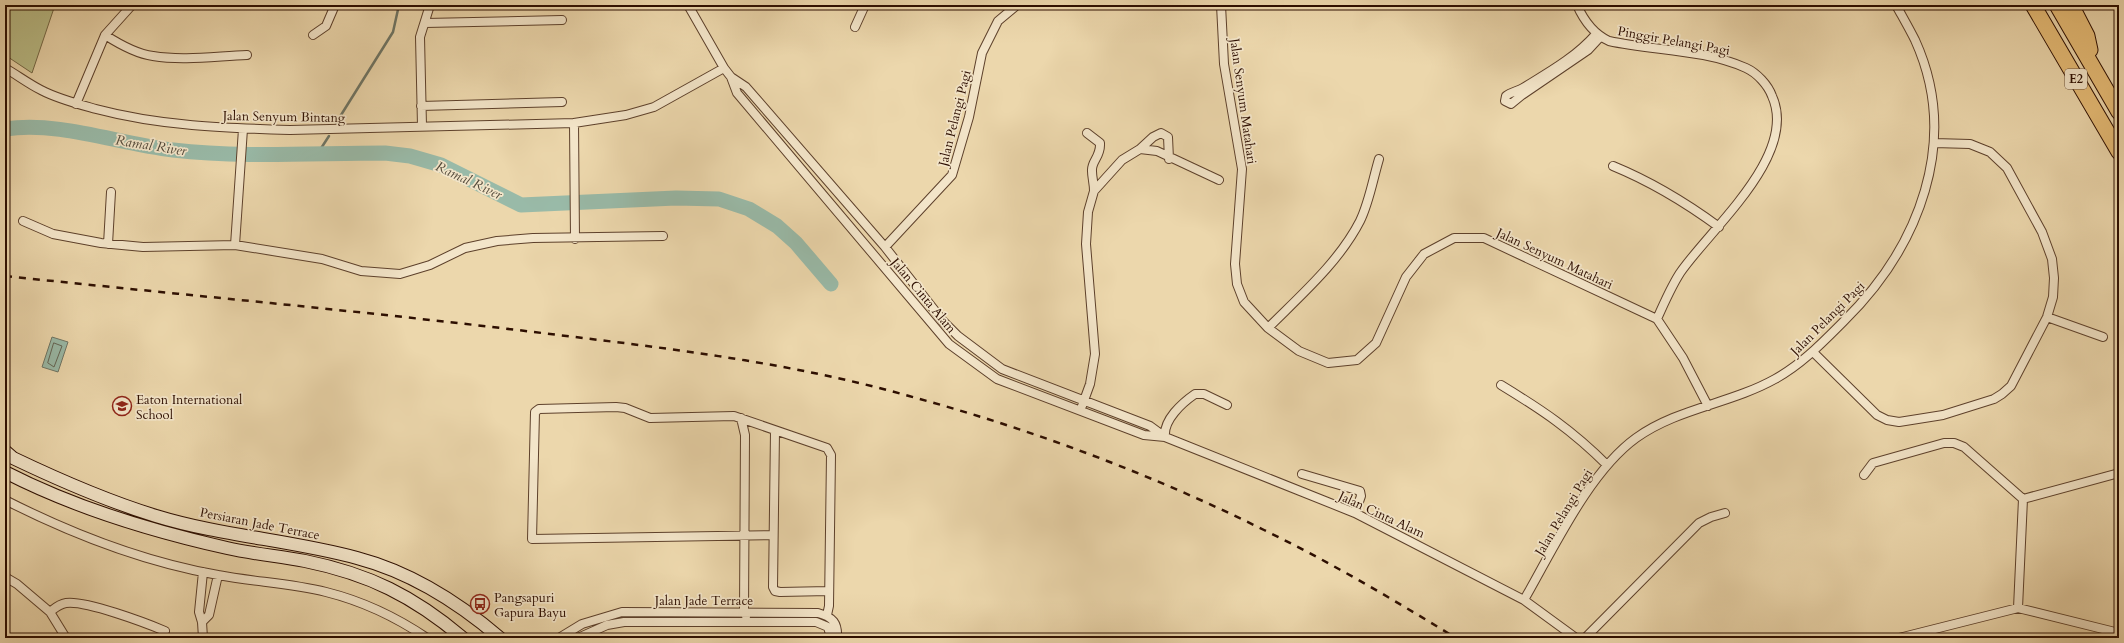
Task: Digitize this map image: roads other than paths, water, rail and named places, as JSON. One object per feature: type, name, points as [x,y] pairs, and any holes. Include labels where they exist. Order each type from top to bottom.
[{"type":"highway","name":"E2","points":[[2032,5],[2119,152]]},
{"type":"highway","name":"E2","points":[[2057,5],[2119,112]]},
{"type":"highway","points":[[2071,5],[2087,36],[2094,68]]},
{"type":"street","points":[[76,104],[105,35],[132,5]]},
{"type":"street","points":[[313,35],[326,26],[335,5]]},
{"type":"street","points":[[422,126],[420,37],[430,5]]},
{"type":"street","name":"Jalan Cinta Alam","points":[[688,5],[724,68],[731,77],[737,93],[949,344],[997,380],[1144,435],[1165,437]]},
{"type":"street","points":[[855,27],[865,5]]},
{"type":"street","name":"Jalan Pelangi Pagi","points":[[885,247],[952,175],[969,117],[982,53],[998,22],[1017,5]]},
{"type":"street","name":"Jalan Senyum Matahari","points":[[1221,5],[1224,64],[1242,169],[1235,264],[1237,284],[1244,302],[1268,328],[1299,351],[1328,363],[1357,360],[1376,343],[1406,277],[1424,254],[1454,238],[1484,238],[1657,319]]},
{"type":"street","points":[[1577,5],[1589,25],[1598,35]]},
{"type":"street","name":"Jalan Pelangi Pagi","points":[[1524,600],[1584,498],[1606,464],[1636,438],[1668,418],[1738,396],[1774,380],[1800,363],[1865,301],[1892,265],[1913,227],[1927,188],[1934,143],[1933,110],[1927,76],[1915,40],[1896,5]]},
{"type":"street","points":[[424,23],[562,20]]},
{"type":"street","points":[[105,35],[120,44],[153,56],[199,57],[247,55]]},
{"type":"street","points":[[1598,35],[1588,50],[1522,95],[1515,103],[1511,104],[1506,101],[1506,96],[1509,93],[1518,91],[1556,67],[1598,35]]},
{"type":"street","name":"Pinggir Pelangi Pagi","points":[[1598,35],[1631,46],[1722,59],[1748,69],[1768,86],[1778,108],[1776,133],[1766,160],[1747,192],[1681,273],[1657,319]]},
{"type":"street","name":"Jalan Senyum Bintang","points":[[5,68],[42,91],[76,104],[138,120],[200,127],[243,129],[340,129],[574,123],[626,115],[654,106],[724,68]]},
{"type":"street","name":"Jalan Cinta Alam","points":[[731,77],[746,87],[885,247],[950,329],[991,362],[1013,374],[1083,402],[1150,426],[1165,437],[1355,513],[1524,600],[1576,638]]},
{"type":"street","points":[[421,106],[562,102]]},
{"type":"street","points":[[574,123],[575,236]]},
{"type":"street","points":[[235,245],[243,129]]},
{"type":"street","points":[[1080,412],[1090,384],[1095,354],[1086,244],[1088,212],[1094,191],[1095,179],[1092,172],[1093,164],[1100,152],[1100,143],[1087,133]]},
{"type":"street","points":[[1094,191],[1122,160],[1140,149],[1153,136],[1161,133],[1168,137],[1169,159]]},
{"type":"street","points":[[1813,352],[1877,415],[1887,420],[1899,422],[1943,416],[1994,399],[2010,386],[2047,317],[2052,297],[2052,259],[2042,232],[2007,168],[1990,152],[1970,144],[1934,143]]},
{"type":"street","points":[[1140,149],[1156,151],[1169,159],[1218,180]]},
{"type":"street","points":[[1268,328],[1318,277],[1342,248],[1360,220],[1379,159]]},
{"type":"street","points":[[1613,166],[1643,179],[1683,201],[1719,226]]},
{"type":"street","points":[[108,244],[111,192]]},
{"type":"street","points":[[22,221],[53,234],[108,244],[188,247],[235,245],[322,259],[361,271],[400,274],[430,265],[465,248],[498,241],[575,236],[663,236]]},
{"type":"street","points":[[2047,317],[2103,337]]},
{"type":"street","points":[[1657,319],[1683,358],[1708,406]]},
{"type":"street","points":[[1501,385],[1546,412],[1581,439],[1606,464]]},
{"type":"street","points":[[1165,437],[1165,431],[1169,421],[1195,394],[1204,394],[1227,405]]},
{"type":"street","points":[[773,535],[532,539],[535,412],[539,409],[616,407],[625,408],[650,418],[727,416],[741,418],[821,446],[830,451],[830,591],[827,615],[834,620],[838,628],[837,638]]},
{"type":"street","points":[[741,418],[745,435],[744,612],[754,622]]},
{"type":"street","points":[[775,431],[772,581],[775,591],[830,591]]},
{"type":"street","points":[[1864,475],[1873,463],[1944,443],[1954,443],[1964,446],[2023,499]]},
{"type":"street","name":"Persiaran Jade Terrace","points":[[5,452],[13,458],[72,485],[156,516],[232,534],[306,546],[365,560],[405,576],[441,594],[476,617],[500,638]]},
{"type":"street","points":[[5,472],[69,501],[152,530],[229,548],[304,561],[355,573],[396,591],[432,612],[463,638]]},
{"type":"street","points":[[2023,499],[2119,473]]},
{"type":"street","points":[[1302,474],[1360,491],[1361,496],[1355,513]]},
{"type":"street","points":[[2018,608],[2023,499]]},
{"type":"street","points":[[5,500],[91,539],[155,560],[218,575],[326,592],[392,616],[427,638]]},
{"type":"street","points":[[1585,638],[1699,523],[1711,517],[1725,513]]},
{"type":"street","points":[[203,638],[202,622],[199,612],[204,572]]},
{"type":"street","points":[[202,622],[209,615],[218,575]]},
{"type":"street","points":[[5,577],[17,584],[50,612],[66,638]]},
{"type":"street","points":[[50,612],[58,606],[77,603],[145,623],[165,631]]},
{"type":"street","points":[[1899,638],[2018,608],[2119,633]]},
{"type":"street","name":"Jalan Jade Terrace","points":[[559,638],[582,624],[622,612],[818,613],[827,615]]},
{"type":"street","points":[[730,622],[744,612]]},
{"type":"street","name":"Jalan Jade Terrace","points":[[578,638],[607,625],[624,622],[816,622],[828,627],[831,638]]},
{"type":"water","points":[[52,337],[68,342],[58,372],[42,367]]},
{"type":"waterway","points":[[336,123],[393,32],[399,5]]},
{"type":"waterway","name":"Ramal River","points":[[5,129],[26,127],[47,128],[89,134],[152,147],[226,154],[385,153],[410,156],[441,165],[521,205],[676,198],[719,199],[749,209],[777,226],[796,243],[831,284]]},
{"type":"waterway","points":[[318,153],[329,136]]},
{"type":"railway","points":[[5,276],[408,317],[634,344],[727,357],[864,384],[955,409],[1045,438],[1090,454],[1178,490],[1264,530],[1313,555],[1456,638]]},
{"type":"place","name":"Eaton International School","points":[[122,406]]},
{"type":"place","name":"Pangsapuri Gapura Bayu","points":[[480,604]]}]
